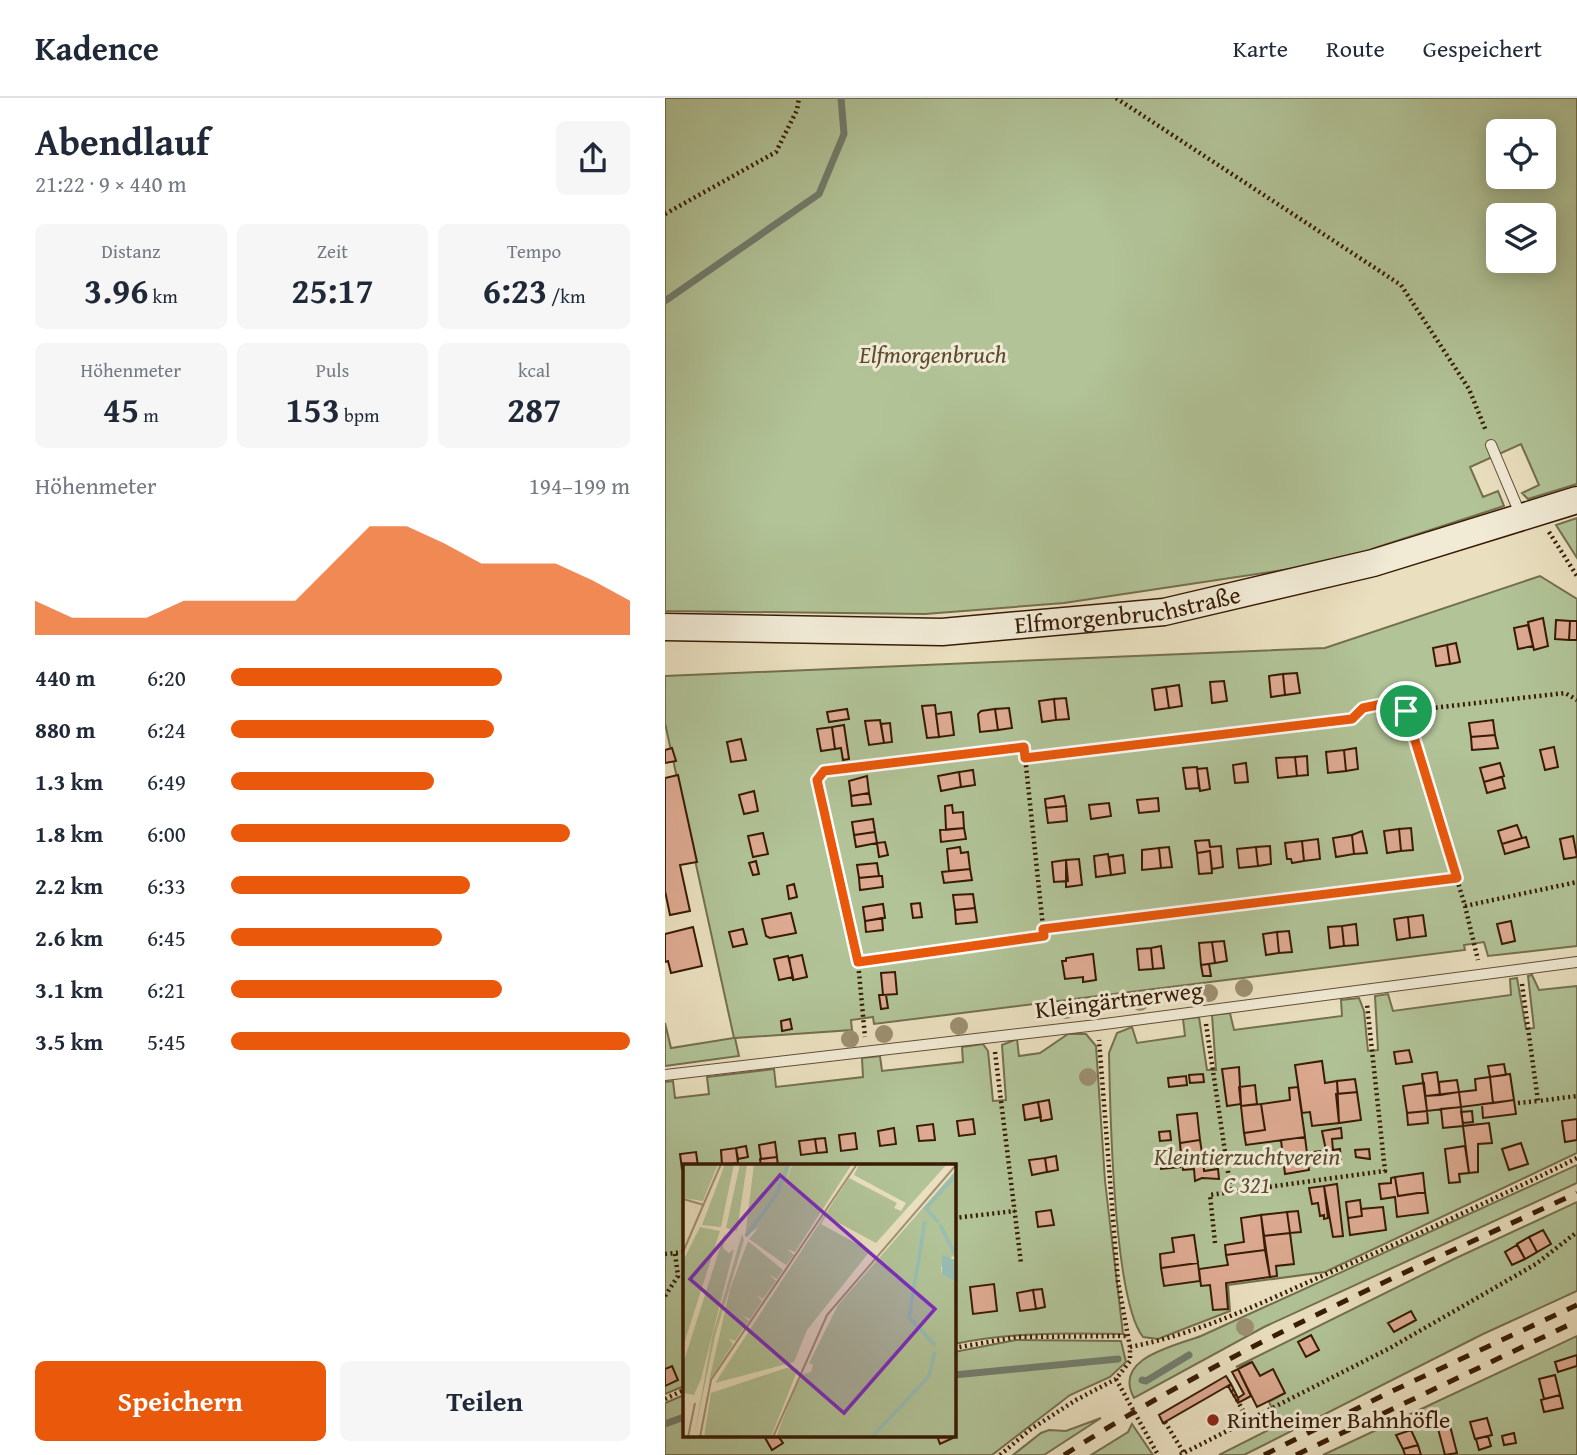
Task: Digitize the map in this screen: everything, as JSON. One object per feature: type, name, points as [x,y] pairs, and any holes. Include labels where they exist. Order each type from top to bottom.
[{"type":"main road","name":"Elfmorgenbruchstraße","points":[[665,627],[942,632],[1164,612],[1373,563],[1577,500]]},
{"type":"lane","points":[[1491,445],[1529,514]]},
{"type":"lane","name":"Kleingärtnerweg","points":[[665,1075],[1097,1025],[1577,962]]},
{"type":"path","points":[[665,214],[776,152],[797,110],[799,98]]},
{"type":"path","points":[[1116,98],[1401,285],[1469,389],[1491,445]]},
{"type":"path","points":[[1529,514],[1577,576]]},
{"type":"path","points":[[1025,758],[1352,719],[1363,708],[1387,703],[1406,711],[1565,693],[1577,700]]},
{"type":"path","points":[[1406,711],[1474,943]]},
{"type":"path","points":[[858,962],[1044,936],[1024,747],[819,774],[817,780],[858,962],[867,1052]]},
{"type":"path","points":[[1043,929],[1457,878]]},
{"type":"path","points":[[1465,906],[1577,882]]},
{"type":"path","points":[[1520,970],[1538,1101]]},
{"type":"path","points":[[1215,1243],[1210,1195],[1385,1171],[1365,990]]},
{"type":"path","points":[[1204,1011],[1231,1192]]},
{"type":"path","points":[[999,1455],[1042,1421],[1116,1379],[1130,1362],[1130,1347],[1118,1282],[1097,1025]]},
{"type":"path","points":[[994,1037],[1021,1263]]},
{"type":"path","points":[[1518,1103],[1577,1097]]},
{"type":"path","points":[[1130,1347],[1168,1340],[1215,1323],[1461,1216],[1577,1158]]},
{"type":"path","points":[[955,1218],[1015,1211]]},
{"type":"path","points":[[1165,1422],[1182,1454],[1248,1418],[1390,1348],[1537,1264],[1577,1232]]},
{"type":"path","points":[[665,1254],[683,1252]]},
{"type":"path","points":[[665,1296],[678,1276],[675,1253]]},
{"type":"path","points":[[955,1348],[1017,1337],[1126,1336]]},
{"type":"path","points":[[1116,1379],[1158,1455]]},
{"type":"path","points":[[1229,1385],[1248,1418]]},
{"type":"path","points":[[665,1399],[683,1390]]},
{"type":"green space","name":"Elfmorgenbruch","points":[[665,98],[1577,98],[1577,484],[1528,499],[1522,493],[1539,485],[1521,444],[1470,467],[1483,497],[1498,491],[1504,506],[1343,561],[1064,603],[925,614],[665,611]]},
{"type":"green space","points":[[1577,518],[1577,558],[1556,525]]},
{"type":"green space","points":[[1540,576],[1577,599],[1577,946],[1488,956],[1484,942],[1464,945],[1465,950],[874,1024],[873,1017],[851,1020],[852,1030],[735,1038],[739,1056],[665,1066],[665,1023],[671,1048],[734,1038],[665,723],[665,676],[1325,648]]},
{"type":"green space","name":"Kleintierzuchtverein C 321","points":[[1532,975],[1539,990],[1577,986],[1577,1153],[1325,1272],[1228,1285],[1230,1311],[1158,1339],[1143,1337],[1133,1316],[1125,1284],[1115,1201],[1109,1053],[1117,1033],[1132,1027],[1137,1043],[1185,1036],[1183,1019],[1199,1017],[1207,1070],[1216,1070],[1212,1015],[1230,1013],[1234,1030],[1342,1016],[1341,1000],[1359,998],[1364,1011],[1368,1051],[1378,1050],[1375,996],[1388,994],[1393,1011],[1511,995],[1510,979],[1517,978],[1526,1029],[1534,1028],[1528,976]]},
{"type":"green space","points":[[1068,1034],[1086,1034],[1096,1046],[1105,1181],[1123,1334],[1017,1335],[955,1344],[955,1164],[683,1164],[683,1386],[665,1394],[665,1082],[673,1081],[675,1098],[709,1094],[707,1077],[774,1069],[776,1087],[863,1077],[862,1058],[880,1056],[882,1071],[963,1062],[962,1047],[983,1044],[988,1051],[993,1101],[1006,1100],[1002,1045],[1017,1039],[1019,1056],[1040,1053]]},
{"type":"green space","points":[[1577,1165],[1577,1183],[1264,1327],[1134,1398],[1129,1384],[1132,1373],[1139,1363],[1149,1356],[1201,1336]]},
{"type":"green space","points":[[1577,1202],[1577,1291],[1483,1334],[1244,1455],[1219,1455],[1280,1424],[1269,1402],[1285,1393],[1273,1370],[1260,1376],[1252,1362],[1236,1367],[1454,1259]]},
{"type":"green space","points":[[1577,1336],[1577,1455],[1323,1455]]},
{"type":"green space","points":[[1016,1340],[1121,1341],[1126,1362],[1110,1377],[1070,1395],[992,1455],[665,1455],[665,1403],[683,1395],[683,1438],[955,1438],[955,1352]]},
{"type":"green space","points":[[1101,1418],[1044,1455],[1013,1455],[1041,1433],[1049,1430],[1066,1431]]},
{"type":"green space","points":[[1132,1424],[1153,1455],[1091,1455],[1128,1432]]},
{"type":"building","points":[[1543,618],[1548,646],[1534,650],[1528,622]]},
{"type":"building","points":[[1556,620],[1570,621],[1569,640],[1555,639]]},
{"type":"building","points":[[1570,621],[1577,621],[1577,640],[1569,640]]},
{"type":"building","points":[[1528,625],[1533,646],[1518,649],[1514,628]]},
{"type":"building","points":[[1456,643],[1460,662],[1450,664],[1447,645]]},
{"type":"building","points":[[1447,645],[1450,664],[1436,666],[1433,648]]},
{"type":"building","points":[[1297,673],[1300,693],[1285,695],[1283,674]]},
{"type":"building","points":[[1283,674],[1285,695],[1271,697],[1269,676]]},
{"type":"building","points":[[1224,681],[1227,701],[1212,703],[1210,682]]},
{"type":"building","points":[[1179,685],[1182,706],[1169,708],[1166,687]]},
{"type":"building","points":[[1166,687],[1169,708],[1155,710],[1152,689]]},
{"type":"building","points":[[1066,698],[1069,719],[1056,720],[1054,699]]},
{"type":"building","points":[[1054,699],[1056,720],[1042,722],[1039,701]]},
{"type":"building","points":[[935,705],[939,737],[927,738],[922,706]]},
{"type":"building","points":[[1009,708],[1012,728],[998,730],[995,709]]},
{"type":"building","points":[[847,709],[849,719],[829,722],[827,712]]},
{"type":"building","points":[[995,709],[998,730],[980,732],[978,714]]},
{"type":"building","points":[[951,712],[954,735],[939,737],[936,714]]},
{"type":"building","points":[[880,720],[884,743],[869,745],[865,721]]},
{"type":"building","points":[[1493,720],[1495,735],[1471,737],[1469,723]]},
{"type":"building","points":[[890,723],[892,742],[884,743],[881,724]]},
{"type":"building","points":[[844,725],[849,759],[843,760],[841,748],[835,749],[832,727]]},
{"type":"building","points":[[832,727],[835,749],[821,751],[817,729]]},
{"type":"building","points":[[1495,735],[1498,748],[1472,750],[1471,737]]},
{"type":"building","points":[[741,739],[746,760],[731,762],[727,742]]},
{"type":"building","points":[[1554,747],[1558,767],[1545,770],[1540,750]]},
{"type":"building","points":[[672,748],[676,761],[665,763],[665,750]]},
{"type":"building","points":[[1356,748],[1358,769],[1346,771],[1344,750]]},
{"type":"building","points":[[1344,750],[1346,771],[1328,773],[1326,752]]},
{"type":"building","points":[[1307,756],[1308,775],[1297,776],[1295,757]]},
{"type":"building","points":[[1295,757],[1297,776],[1278,778],[1276,758]]},
{"type":"building","points":[[1246,763],[1248,782],[1235,783],[1233,765]]},
{"type":"building","points":[[1500,763],[1504,776],[1484,782],[1480,768]]},
{"type":"building","points":[[1197,767],[1199,788],[1186,789],[1183,768]]},
{"type":"building","points":[[1207,768],[1210,789],[1200,791],[1197,769]]},
{"type":"building","points":[[973,770],[975,785],[961,787],[959,772]]},
{"type":"building","points":[[959,772],[961,787],[941,791],[938,776]]},
{"type":"building","points":[[678,775],[697,862],[680,865],[690,911],[670,915],[665,891],[665,778]]},
{"type":"building","points":[[867,776],[869,793],[851,796],[849,781]]},
{"type":"building","points":[[1502,777],[1505,788],[1487,793],[1484,782]]},
{"type":"building","points":[[754,791],[758,811],[744,814],[739,795]]},
{"type":"building","points":[[869,793],[871,804],[852,806],[851,796]]},
{"type":"building","points":[[1064,796],[1066,806],[1046,808],[1045,799]]},
{"type":"building","points":[[1158,798],[1159,811],[1139,813],[1137,800]]},
{"type":"building","points":[[1109,803],[1111,816],[1091,819],[1089,805]]},
{"type":"building","points":[[952,805],[953,813],[963,812],[964,828],[946,830],[945,806]]},
{"type":"building","points":[[1066,806],[1067,821],[1048,823],[1046,808]]},
{"type":"building","points":[[873,819],[875,832],[854,835],[852,822]]},
{"type":"building","points":[[1517,825],[1522,838],[1502,844],[1498,831]]},
{"type":"building","points":[[964,828],[966,839],[941,842],[940,830]]},
{"type":"building","points":[[1411,828],[1413,850],[1401,851],[1399,829]]},
{"type":"building","points":[[1399,829],[1401,851],[1387,853],[1384,831]]},
{"type":"building","points":[[1362,831],[1367,853],[1354,854],[1352,835]]},
{"type":"building","points":[[875,832],[877,843],[856,847],[854,835]]},
{"type":"building","points":[[763,833],[768,854],[753,857],[748,836]]},
{"type":"building","points":[[1352,835],[1354,854],[1336,857],[1333,838]]},
{"type":"building","points":[[1573,836],[1577,857],[1564,859],[1560,839]]},
{"type":"building","points":[[1526,837],[1529,847],[1505,854],[1502,844]]},
{"type":"building","points":[[1318,839],[1320,859],[1304,861],[1302,841]]},
{"type":"building","points":[[1209,840],[1210,847],[1221,846],[1223,867],[1212,869],[1210,851],[1197,853],[1195,841]]},
{"type":"building","points":[[1302,841],[1304,861],[1292,863],[1291,859],[1287,859],[1285,843]]},
{"type":"building","points":[[885,842],[888,855],[879,857],[877,843]]},
{"type":"building","points":[[1270,846],[1271,864],[1258,866],[1256,847]]},
{"type":"building","points":[[960,847],[961,853],[968,852],[970,869],[949,871],[947,849]]},
{"type":"building","points":[[1169,847],[1172,867],[1161,868],[1159,848]]},
{"type":"building","points":[[1256,847],[1258,866],[1239,868],[1237,849]]},
{"type":"building","points":[[1159,848],[1161,868],[1142,870],[1142,850]]},
{"type":"building","points":[[1210,851],[1212,873],[1199,874],[1197,853]]},
{"type":"building","points":[[1108,854],[1111,875],[1096,877],[1094,856]]},
{"type":"building","points":[[1123,855],[1125,873],[1111,875],[1109,857]]},
{"type":"building","points":[[1079,859],[1082,885],[1066,887],[1066,860]]},
{"type":"building","points":[[1066,860],[1068,881],[1054,882],[1052,862]]},
{"type":"building","points":[[756,861],[759,874],[753,875],[749,863]]},
{"type":"building","points":[[877,863],[879,876],[859,878],[857,865]]},
{"type":"building","points":[[970,869],[972,880],[944,883],[942,872]]},
{"type":"building","points":[[882,876],[883,887],[860,890],[859,878]]},
{"type":"building","points":[[794,884],[797,897],[789,899],[787,886]]},
{"type":"building","points":[[973,894],[975,908],[955,910],[953,895]]},
{"type":"building","points":[[920,903],[922,917],[913,918],[911,904]]},
{"type":"building","points":[[883,904],[885,918],[865,921],[863,907]]},
{"type":"building","points":[[975,908],[977,922],[956,924],[955,910]]},
{"type":"building","points":[[791,913],[796,933],[770,938],[766,936],[762,919]]},
{"type":"building","points":[[1423,915],[1426,936],[1410,938],[1408,917]]},
{"type":"building","points":[[1408,917],[1410,938],[1397,940],[1394,919]]},
{"type":"building","points":[[882,918],[883,930],[866,932],[865,921]]},
{"type":"building","points":[[1511,921],[1515,941],[1502,944],[1497,924]]},
{"type":"building","points":[[1356,924],[1358,945],[1344,946],[1342,926]]},
{"type":"building","points":[[1342,926],[1344,946],[1330,948],[1328,927]]},
{"type":"building","points":[[693,927],[702,966],[671,973],[668,961],[665,962],[665,934]]},
{"type":"building","points":[[743,929],[747,944],[733,947],[729,932]]},
{"type":"building","points":[[1289,931],[1292,952],[1279,953],[1277,932]]},
{"type":"building","points":[[1277,932],[1279,953],[1266,955],[1263,934]]},
{"type":"building","points":[[1224,941],[1227,961],[1215,963],[1212,942]]},
{"type":"building","points":[[1212,942],[1215,963],[1201,965],[1199,943]]},
{"type":"building","points":[[1161,946],[1164,968],[1153,969],[1151,948]]},
{"type":"building","points":[[1151,948],[1153,969],[1139,970],[1137,949]]},
{"type":"building","points":[[1093,954],[1096,980],[1083,982],[1083,977],[1065,979],[1062,961]]},
{"type":"building","points":[[802,955],[807,977],[793,980],[789,958]]},
{"type":"building","points":[[788,956],[793,977],[779,980],[774,959]]},
{"type":"building","points":[[1209,964],[1211,976],[1203,976],[1201,965]]},
{"type":"building","points":[[895,972],[897,994],[883,995],[881,973]]},
{"type":"building","points":[[879,995],[886,995],[888,1008],[881,1009]]},
{"type":"building","points":[[790,1019],[792,1029],[782,1031],[781,1021]]},
{"type":"building","points":[[1409,1050],[1412,1062],[1396,1064],[1394,1052]]},
{"type":"building","points":[[1322,1061],[1325,1083],[1337,1081],[1339,1123],[1312,1126],[1310,1112],[1302,1113],[1295,1065]]},
{"type":"building","points":[[1504,1064],[1506,1075],[1490,1077],[1488,1066]]},
{"type":"building","points":[[1239,1067],[1241,1104],[1227,1106],[1222,1069]]},
{"type":"building","points":[[1437,1072],[1440,1095],[1425,1096],[1422,1074]]},
{"type":"building","points":[[1203,1074],[1204,1082],[1190,1083],[1189,1075]]},
{"type":"building","points":[[1510,1074],[1514,1100],[1493,1103],[1490,1077]]},
{"type":"building","points":[[1186,1076],[1187,1085],[1169,1087],[1168,1078]]},
{"type":"building","points":[[1490,1077],[1493,1103],[1461,1107],[1459,1092],[1476,1090],[1475,1079]]},
{"type":"building","points":[[1355,1079],[1357,1092],[1338,1094],[1337,1081]]},
{"type":"building","points":[[1457,1080],[1459,1092],[1440,1095],[1439,1082]]},
{"type":"building","points":[[1424,1083],[1427,1111],[1407,1113],[1403,1086]]},
{"type":"building","points":[[1255,1085],[1257,1104],[1241,1106],[1239,1087]]},
{"type":"building","points":[[1298,1087],[1305,1137],[1246,1145],[1244,1133],[1265,1130],[1261,1104],[1290,1100],[1289,1088]]},
{"type":"building","points":[[1357,1092],[1361,1120],[1339,1123],[1336,1094]]},
{"type":"building","points":[[1459,1092],[1461,1107],[1427,1111],[1425,1096]]},
{"type":"building","points":[[1049,1100],[1052,1119],[1041,1121],[1038,1102]]},
{"type":"building","points":[[1514,1100],[1516,1114],[1483,1118],[1482,1104]]},
{"type":"building","points":[[1038,1102],[1041,1117],[1025,1120],[1023,1105]]},
{"type":"building","points":[[1261,1104],[1265,1130],[1244,1133],[1241,1106]]},
{"type":"building","points":[[1461,1107],[1463,1126],[1443,1128],[1441,1109]]},
{"type":"building","points":[[1427,1111],[1428,1123],[1408,1125],[1407,1113]]},
{"type":"building","points":[[1472,1111],[1473,1122],[1463,1123],[1461,1112]]},
{"type":"building","points":[[1197,1113],[1200,1140],[1180,1143],[1177,1115]]},
{"type":"building","points":[[973,1119],[975,1134],[959,1136],[957,1121]]},
{"type":"building","points":[[1577,1119],[1577,1140],[1565,1142],[1562,1121]]},
{"type":"building","points":[[1489,1123],[1492,1143],[1478,1144],[1478,1172],[1469,1173],[1463,1126]]},
{"type":"building","points":[[933,1124],[935,1140],[919,1141],[917,1126]]},
{"type":"building","points":[[894,1128],[896,1144],[880,1146],[878,1131]]},
{"type":"building","points":[[1341,1128],[1342,1138],[1332,1139],[1333,1150],[1340,1149],[1341,1159],[1328,1160],[1322,1131]]},
{"type":"building","points":[[1170,1131],[1171,1140],[1160,1141],[1159,1132]]},
{"type":"building","points":[[855,1133],[857,1149],[841,1151],[839,1135]]},
{"type":"building","points":[[1305,1137],[1309,1170],[1285,1174],[1281,1140]]},
{"type":"building","points":[[825,1138],[827,1152],[817,1153],[815,1139]]},
{"type":"building","points":[[815,1139],[817,1153],[801,1155],[799,1141]]},
{"type":"building","points":[[1200,1140],[1202,1153],[1181,1155],[1180,1143]]},
{"type":"building","points":[[775,1142],[777,1157],[761,1159],[759,1145]]},
{"type":"building","points":[[1521,1143],[1528,1164],[1509,1170],[1502,1149]]},
{"type":"building","points":[[746,1146],[748,1157],[738,1159],[736,1148]]},
{"type":"building","points":[[1465,1146],[1469,1173],[1459,1174],[1460,1182],[1449,1183],[1445,1149]]},
{"type":"building","points":[[736,1148],[738,1163],[722,1164],[721,1150]]},
{"type":"building","points":[[1369,1149],[1370,1159],[1356,1157],[1355,1150]]},
{"type":"building","points":[[1320,1151],[1321,1164],[1314,1165],[1312,1152]]},
{"type":"building","points":[[696,1152],[698,1164],[683,1164],[682,1169],[680,1154]]},
{"type":"building","points":[[1056,1156],[1058,1170],[1047,1172],[1045,1158]]},
{"type":"building","points":[[777,1157],[778,1164],[761,1164],[760,1159]]},
{"type":"building","points":[[1203,1157],[1204,1171],[1218,1169],[1219,1179],[1202,1178],[1195,1181],[1194,1169],[1183,1170],[1182,1159]]},
{"type":"building","points":[[1045,1158],[1047,1172],[1032,1175],[1029,1160]]},
{"type":"building","points":[[1179,1159],[1180,1167],[1161,1169],[1160,1161]]},
{"type":"building","points":[[1423,1173],[1425,1192],[1398,1196],[1395,1177]]},
{"type":"building","points":[[1395,1177],[1398,1196],[1425,1192],[1428,1213],[1397,1217],[1395,1197],[1381,1199],[1379,1184],[1391,1183],[1391,1178]]},
{"type":"building","points":[[1337,1184],[1343,1236],[1333,1237],[1324,1186]]},
{"type":"building","points":[[1324,1186],[1328,1218],[1324,1219],[1324,1215],[1320,1216],[1318,1203],[1312,1204],[1309,1188]]},
{"type":"building","points":[[1360,1200],[1362,1216],[1348,1218],[1346,1202]]},
{"type":"building","points":[[1383,1207],[1386,1230],[1350,1235],[1348,1218],[1362,1216],[1361,1209]]},
{"type":"building","points":[[1051,1210],[1054,1225],[1038,1227],[1036,1212]]},
{"type":"building","points":[[1298,1211],[1301,1232],[1290,1233],[1287,1212]]},
{"type":"building","points":[[1287,1212],[1290,1233],[1264,1236],[1261,1215]]},
{"type":"building","points":[[1261,1215],[1265,1250],[1226,1255],[1225,1245],[1244,1242],[1241,1218]]},
{"type":"building","points":[[1543,1230],[1551,1244],[1537,1252],[1529,1237]]},
{"type":"building","points":[[1290,1233],[1294,1264],[1276,1266],[1277,1276],[1270,1277],[1264,1236]]},
{"type":"building","points":[[1194,1235],[1198,1263],[1161,1268],[1160,1254],[1174,1252],[1172,1238]]},
{"type":"building","points":[[1529,1237],[1537,1252],[1525,1259],[1517,1244]]},
{"type":"building","points":[[1517,1245],[1525,1259],[1512,1265],[1505,1252]]},
{"type":"building","points":[[1265,1250],[1270,1277],[1226,1283],[1228,1309],[1213,1310],[1210,1285],[1201,1286],[1199,1269],[1228,1265],[1226,1255]]},
{"type":"building","points":[[1198,1263],[1200,1281],[1164,1286],[1161,1268]]},
{"type":"building","points":[[994,1284],[997,1311],[973,1314],[970,1287]]},
{"type":"building","points":[[1042,1289],[1045,1307],[1036,1309],[1033,1290]]},
{"type":"building","points":[[1033,1290],[1036,1309],[1020,1311],[1017,1293]]},
{"type":"building","points":[[1411,1311],[1416,1320],[1394,1332],[1388,1323]]},
{"type":"building","points":[[1311,1335],[1319,1350],[1306,1357],[1298,1342]]},
{"type":"building","points":[[1577,1355],[1577,1366],[1558,1372],[1555,1362]]},
{"type":"building","points":[[1252,1362],[1260,1376],[1273,1369],[1285,1393],[1257,1407],[1238,1369]]},
{"type":"building","points":[[672,1366],[678,1380],[665,1386],[665,1369]]},
{"type":"building","points":[[1238,1369],[1251,1396],[1238,1403],[1228,1386],[1231,1384],[1238,1398],[1244,1394],[1232,1372]]},
{"type":"building","points":[[1555,1375],[1560,1395],[1544,1399],[1539,1379]]},
{"type":"building","points":[[1226,1376],[1231,1384],[1163,1423],[1159,1415]]},
{"type":"building","points":[[1560,1395],[1563,1408],[1544,1412],[1541,1400]]},
{"type":"building","points":[[1448,1418],[1457,1453],[1445,1455],[1436,1421]]},
{"type":"building","points":[[1487,1418],[1492,1435],[1475,1439],[1470,1422]]},
{"type":"building","points":[[1411,1430],[1418,1445],[1403,1449],[1396,1435]]},
{"type":"building","points":[[1514,1433],[1516,1443],[1504,1445],[1502,1436]]},
{"type":"building","points":[[1488,1436],[1491,1446],[1479,1450],[1476,1439]]},
{"type":"building","points":[[765,1438],[779,1438],[783,1443],[772,1450]]},
{"type":"building","points":[[938,1438],[953,1438],[940,1444]]},
{"type":"building","points":[[1418,1445],[1421,1455],[1405,1455],[1403,1449]]},
{"type":"waterway","points":[[665,301],[819,194],[844,134],[841,98]]},
{"type":"waterway","points":[[1142,1380],[1146,1381],[1189,1355]]},
{"type":"waterway","points":[[955,1375],[1118,1359]]},
{"type":"waterway","points":[[665,1424],[683,1417]]},
{"type":"railway","points":[[1064,1455],[1188,1381],[1252,1347],[1577,1193]]},
{"type":"railway","points":[[1264,1455],[1388,1393],[1577,1305]]},
{"type":"railway","points":[[1296,1455],[1577,1321]]},
{"type":"place","name":"Rintheimer Bahnhöfle","points":[[1213,1420]]},
{"type":"route","points":[[1387,703],[1406,711],[1457,878],[1043,929],[1044,936],[858,962],[817,780],[819,774],[824,771],[1024,747],[1025,758],[1107,749],[1352,719],[1363,708],[1387,703]]}]
